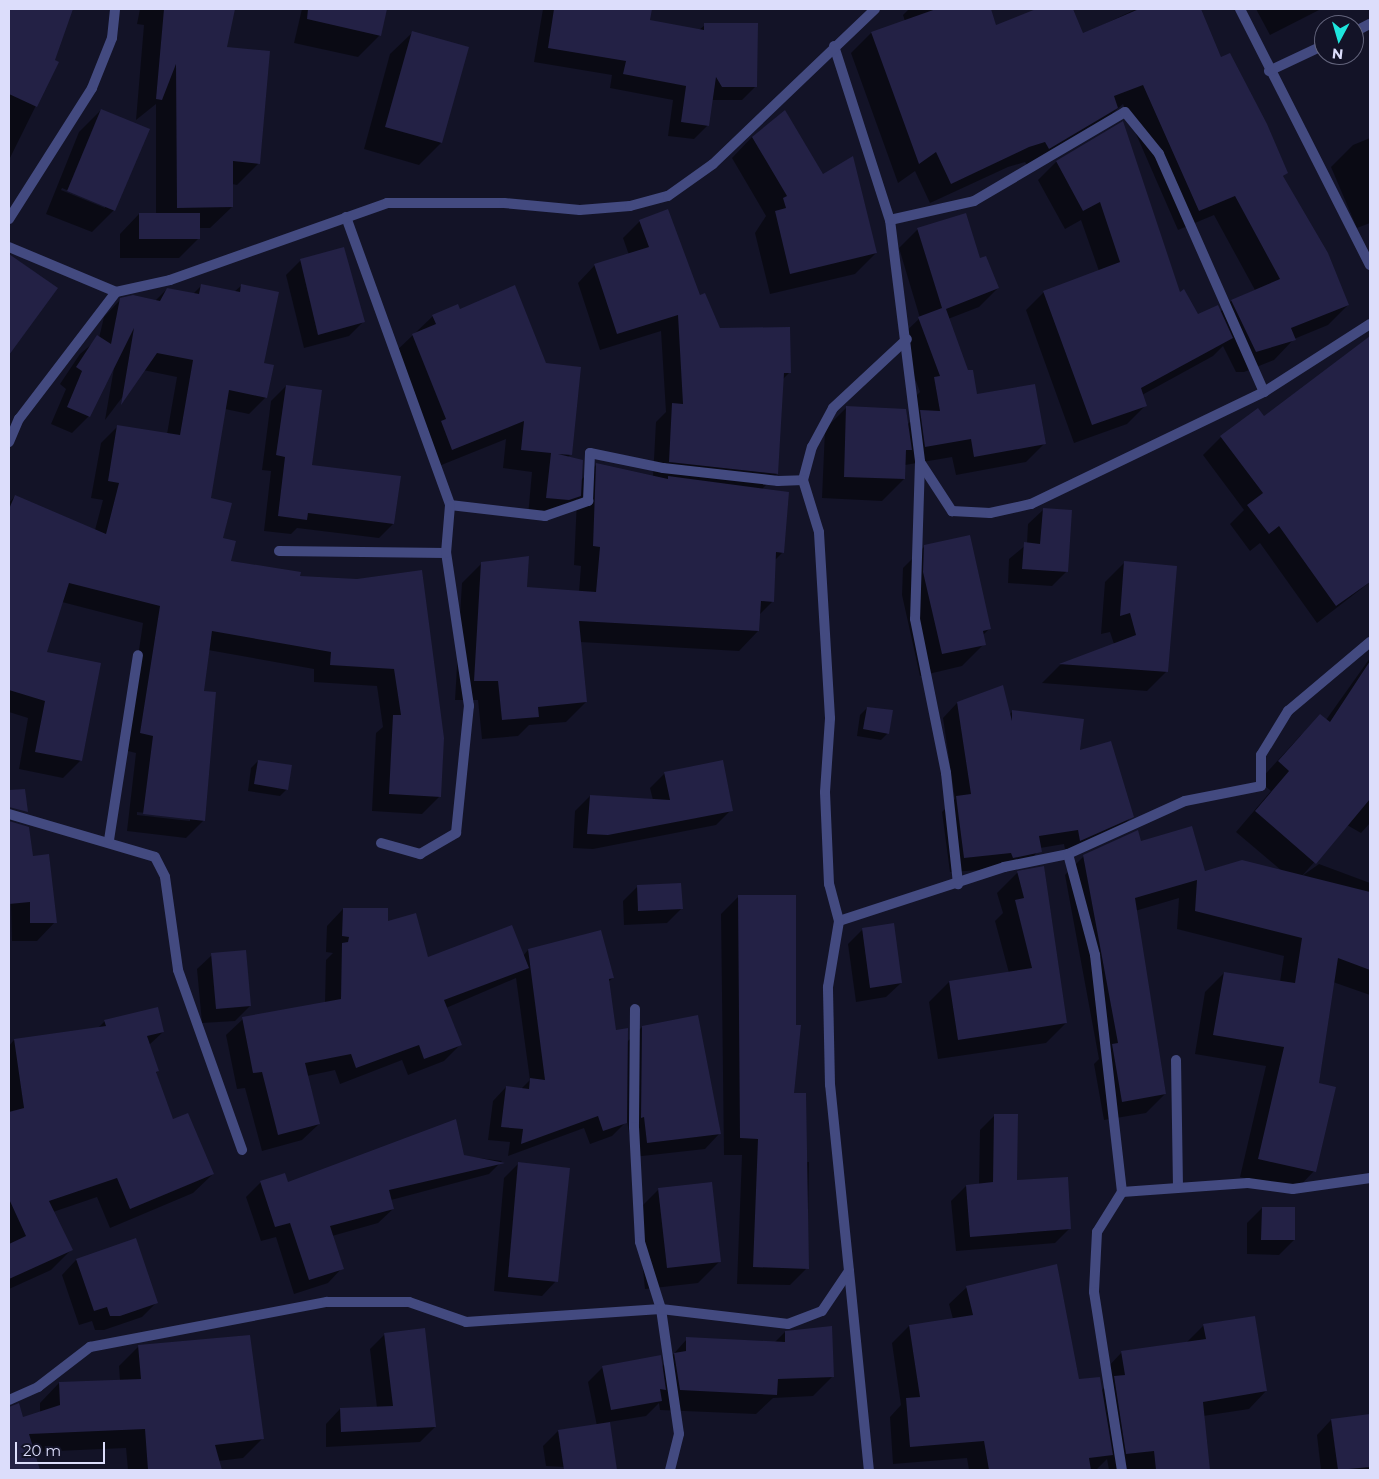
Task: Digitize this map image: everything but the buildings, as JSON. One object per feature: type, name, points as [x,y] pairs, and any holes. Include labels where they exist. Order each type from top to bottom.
[{"type":"street","points":[[9,219],[92,88],[112,38],[115,9]]},
{"type":"street","points":[[9,246],[116,292],[170,280],[387,203],[504,202],[580,210],[630,206],[668,196],[713,164],[834,46],[875,9]]},
{"type":"street","points":[[1240,9],[1268,71],[1370,265]]},
{"type":"street","points":[[834,46],[890,220],[907,338],[920,462],[915,619],[946,773],[958,884]]},
{"type":"street","points":[[1268,71],[1314,50]]},
{"type":"street","points":[[890,220],[974,201],[1125,112],[1159,154],[1264,392]]},
{"type":"street","points":[[346,217],[450,505],[446,553],[469,706],[456,832],[420,854],[380,843]]},
{"type":"street","points":[[9,442],[19,419],[116,292]]},
{"type":"street","points":[[920,462],[952,511],[990,513],[1031,504],[1264,392],[1370,324]]},
{"type":"street","points":[[869,1470],[830,1085],[828,987],[839,921],[829,884],[825,792],[830,718],[819,532],[803,480],[812,447],[833,408],[907,338]]},
{"type":"street","points":[[450,505],[545,516],[588,501],[590,453],[663,468],[778,481],[803,480]]},
{"type":"street","points":[[279,551],[446,553]]},
{"type":"street","points":[[839,921],[958,884],[1004,867],[1068,854],[1185,802],[1261,786],[1261,755],[1288,711],[1370,642]]},
{"type":"street","points":[[109,840],[138,655]]},
{"type":"street","points":[[9,814],[109,840],[155,857],[165,877],[178,970],[242,1150]]},
{"type":"street","points":[[1068,854],[1095,955],[1122,1192],[1097,1232],[1094,1292],[1122,1470]]},
{"type":"street","points":[[635,1009],[634,1127],[640,1242],[661,1309],[679,1434],[670,1470]]},
{"type":"street","points":[[1176,1060],[1178,1184]]},
{"type":"street","points":[[1122,1192],[1178,1184],[1248,1182],[1293,1189],[1370,1178]]},
{"type":"street","points":[[9,1400],[38,1386],[90,1347],[327,1302],[409,1302],[466,1322],[661,1309],[788,1324],[822,1311],[849,1272]]}]
